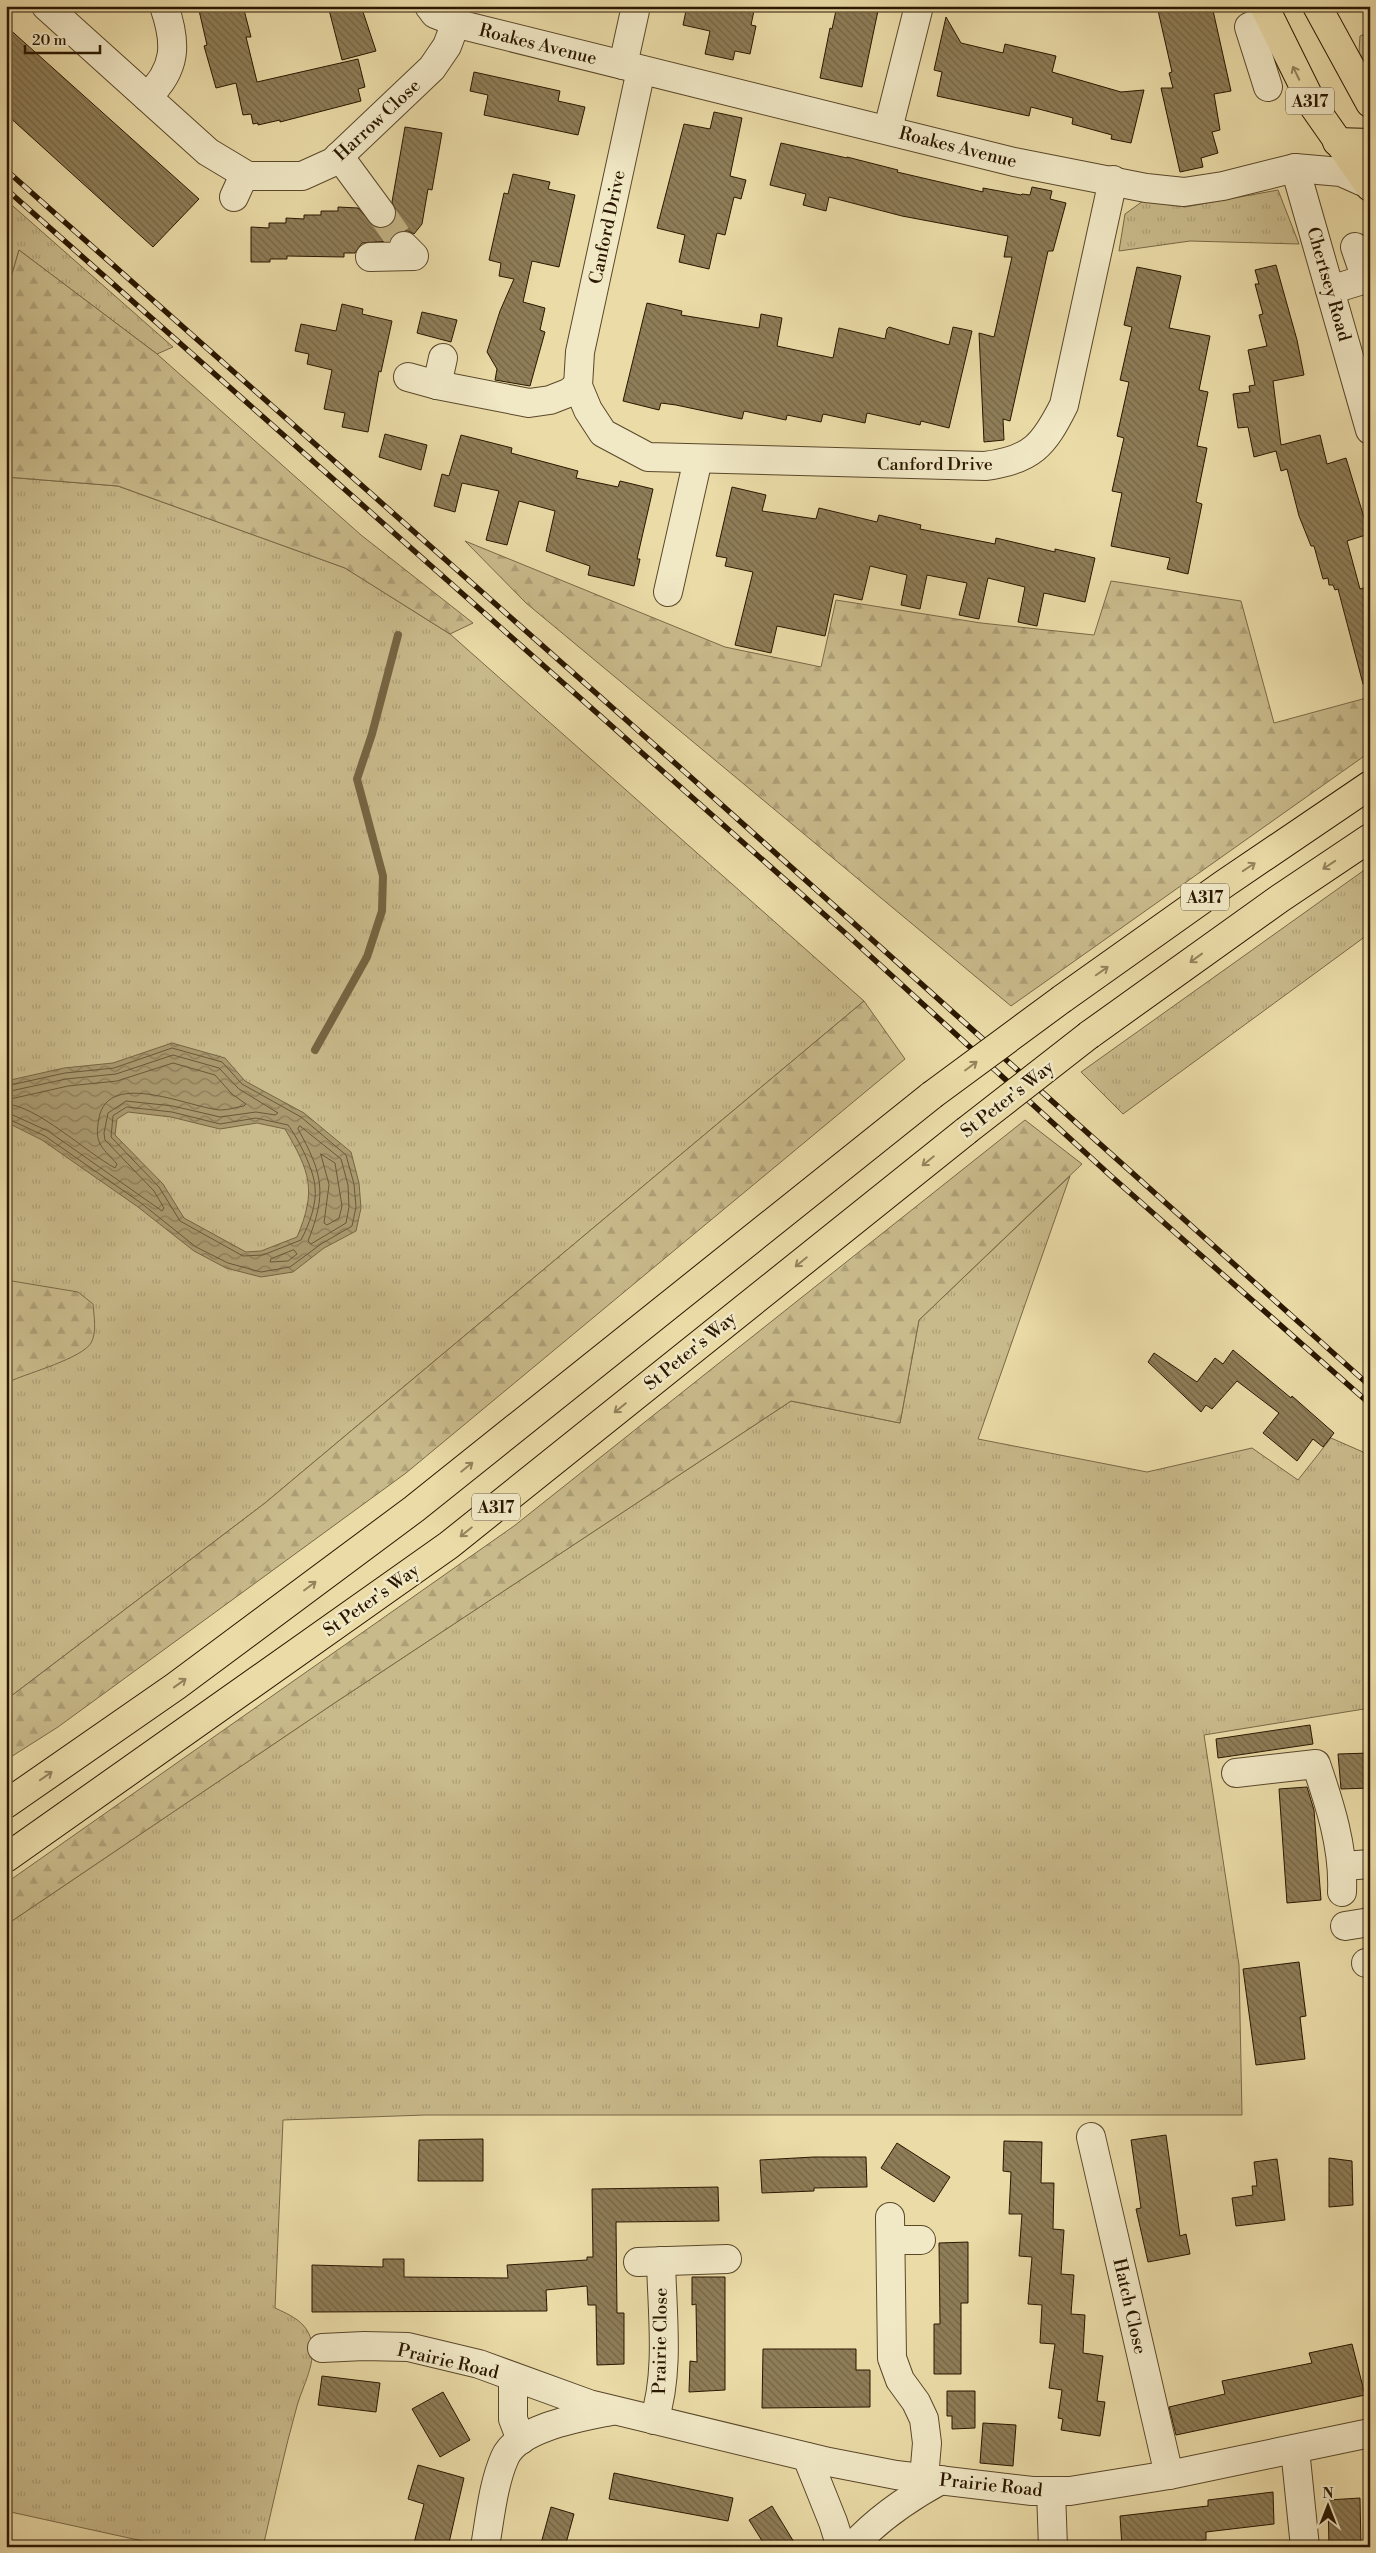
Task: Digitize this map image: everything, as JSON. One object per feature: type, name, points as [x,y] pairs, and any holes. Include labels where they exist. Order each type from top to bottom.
[{"type":"main road","name":"A317","points":[[1317,6],[1370,102]]},
{"type":"main road","name":"A317","points":[[1266,11],[1306,93],[1337,142],[1369,186]]},
{"type":"main road","points":[[1337,142],[1370,143]]},
{"type":"main road","name":"A317","points":[[6,1804],[176,1686],[414,1509],[932,1096],[1062,999],[1224,884],[1370,785]]},
{"type":"main road","name":"St Peter's Way","points":[[6,1858],[449,1545],[966,1131],[1090,1035],[1279,899],[1370,838]]},
{"type":"street","name":"Harrow Close","points":[[46,6],[208,152],[239,186],[302,176],[332,162],[432,68],[448,46],[456,22]]},
{"type":"street","points":[[147,97],[158,87],[165,75],[171,57],[173,32],[164,6]]},
{"type":"street","name":"Roakes Avenue","points":[[429,6],[435,14],[456,22],[632,67],[888,129],[1014,162],[1146,188],[1184,192],[1223,186],[1296,168],[1337,142]]},
{"type":"street","points":[[632,67],[636,6]]},
{"type":"street","points":[[888,129],[919,6]]},
{"type":"street","points":[[1266,11],[1249,27],[1268,87]]},
{"type":"street","name":"Canford Drive","points":[[632,67],[580,352],[578,386],[588,410],[604,433],[621,444],[648,457],[985,466],[1010,463],[1033,451],[1049,434],[1064,405],[1113,180]]},
{"type":"street","points":[[339,156],[381,214]]},
{"type":"street","name":"Roakes Avenue","points":[[1296,168],[1341,172],[1369,186]]},
{"type":"street","name":"Chertsey Road","points":[[1296,168],[1370,430]]},
{"type":"street","points":[[370,258],[414,256],[404,246]]},
{"type":"street","points":[[1330,290],[1366,279],[1355,248]]},
{"type":"street","points":[[437,385],[443,358]]},
{"type":"street","points":[[408,377],[437,385],[529,403],[550,400],[568,394],[578,386]]},
{"type":"street","points":[[668,592],[685,567],[698,459]]},
{"type":"street","points":[[1236,1773],[1316,1764],[1352,1874]]},
{"type":"street","name":"Hatch Close","points":[[1090,2138],[1169,2475]]},
{"type":"street","points":[[852,2547],[875,2524],[933,2479],[924,2419],[916,2402],[900,2380],[892,2358],[891,2229],[921,2240]]},
{"type":"street","name":"Prairie Close","points":[[654,2420],[660,2402],[662,2372],[649,2262],[727,2258]]},
{"type":"street","name":"Prairie Road","points":[[322,2348],[364,2346],[408,2347],[479,2364],[614,2410],[807,2457],[933,2479],[1032,2491],[1070,2491],[1169,2475],[1370,2433]]},
{"type":"street","name":"Prairie Road","points":[[513,2377],[513,2419],[522,2440]]},
{"type":"street","name":"Prairie Road","points":[[485,2547],[505,2455],[522,2440],[549,2424],[614,2410]]},
{"type":"street","points":[[1295,2449],[1305,2547]]},
{"type":"street","points":[[807,2457],[833,2522],[840,2547]]},
{"type":"street","points":[[1050,2491],[1053,2547]]},
{"type":"green space","points":[[1370,32],[1370,71],[1359,52],[1360,36]]},
{"type":"green space","points":[[1278,190],[1299,244],[1190,241],[1119,251],[1125,214],[1143,201],[1185,207]]},
{"type":"green space","points":[[6,200],[173,347],[157,354],[19,250],[6,295]]},
{"type":"green space","points":[[19,250],[157,354],[361,535],[473,623],[450,634],[345,568],[118,486],[6,477],[6,295]]},
{"type":"green space","points":[[6,477],[118,486],[345,568],[450,634],[864,1001],[265,1503],[6,1700]]},
{"type":"green space","points":[[465,541],[725,647],[821,667],[836,600],[981,623],[1094,635],[1111,581],[1241,601],[1274,723],[1370,697],[1370,752],[1011,1006],[526,603]]},
{"type":"green space","points":[[1370,866],[1370,933],[1123,1114],[1081,1072]]},
{"type":"green space","points":[[864,1001],[905,1059],[406,1473],[58,1727],[6,1760],[6,1700],[265,1503]]},
{"type":"green space","points":[[1025,1120],[1082,1164],[919,1320],[900,1423],[791,1401],[333,1704],[6,1925],[6,1883],[514,1526]]},
{"type":"green space","points":[[1070,1176],[978,1439],[1147,1472],[1252,1448],[1298,1480],[1331,1438],[1363,1452],[1370,1459],[1370,1708],[1204,1735],[1239,1965],[1242,2115],[425,2115],[283,2120],[275,2308],[297,2320],[306,2328],[311,2340],[312,2357],[292,2423],[263,2547],[170,2547],[6,2511],[6,1925],[333,1704],[791,1401],[900,1423],[919,1320]]},
{"type":"green space","points":[[6,1280],[78,1292],[93,1304],[95,1324],[93,1339],[86,1349],[55,1365],[13,1380],[6,1386]]},
{"type":"water","points":[[172,1043],[225,1058],[245,1081],[304,1113],[351,1152],[359,1183],[361,1208],[356,1231],[324,1248],[293,1272],[261,1277],[226,1268],[194,1251],[138,1207],[42,1140],[6,1122],[6,1081],[64,1068],[113,1063]],"holes":[[[128,1112],[171,1117],[220,1129],[257,1123],[285,1129],[300,1157],[308,1182],[307,1206],[297,1237],[261,1251],[246,1252],[184,1218],[163,1184],[115,1135],[117,1119]]]},
{"type":"building","points":[[198,6],[243,6],[251,37],[246,37],[257,82],[358,59],[365,87],[358,89],[361,101],[280,122],[280,120],[258,125],[258,123],[253,124],[251,114],[243,115],[236,83],[216,88],[204,46],[207,45]]},
{"type":"building","points":[[328,6],[361,6],[376,51],[342,60]]},
{"type":"building","points":[[687,6],[755,6],[751,25],[756,26],[750,54],[735,51],[733,60],[705,54],[710,31],[683,25]]},
{"type":"building","points":[[837,6],[879,6],[862,87],[820,78],[830,28],[832,29]]},
{"type":"building","points":[[1157,6],[1212,6],[1231,91],[1214,94],[1220,130],[1212,132],[1218,153],[1201,158],[1203,167],[1180,172],[1161,88],[1173,88],[1169,73],[1172,72]]},
{"type":"building","points":[[946,17],[961,43],[1003,53],[1005,44],[1056,56],[1052,72],[1121,92],[1144,90],[1131,143],[1111,139],[1112,135],[1072,124],[1073,118],[1031,107],[1029,116],[937,96],[942,72],[934,70]]},
{"type":"building","points":[[6,26],[199,199],[153,247],[6,114]]},
{"type":"building","points":[[474,72],[560,91],[558,101],[585,107],[578,135],[484,115],[488,95],[470,91]]},
{"type":"building","points":[[714,112],[742,118],[730,176],[746,180],[741,199],[734,197],[725,235],[717,233],[709,269],[679,262],[685,235],[657,228],[684,124],[710,129]]},
{"type":"building","points":[[405,127],[442,133],[432,190],[428,189],[422,224],[414,234],[408,231],[400,231],[389,241],[362,243],[355,253],[344,253],[344,257],[287,256],[287,259],[270,259],[270,262],[251,262],[251,227],[269,228],[269,223],[286,223],[286,218],[304,219],[304,215],[321,215],[321,211],[338,211],[338,207],[358,208],[375,227],[383,228],[391,225],[395,219],[396,211],[392,202]]},
{"type":"building","points":[[781,143],[847,157],[898,170],[897,172],[983,192],[983,188],[1030,195],[1032,187],[1052,191],[1050,199],[1066,203],[1053,251],[1048,251],[1010,421],[1003,419],[1004,440],[984,442],[979,333],[994,337],[1012,257],[1004,257],[1008,236],[902,216],[829,197],[826,211],[803,205],[806,194],[770,185]]},
{"type":"building","points":[[513,174],[550,182],[548,189],[575,195],[559,267],[532,261],[523,302],[545,308],[540,330],[545,332],[530,386],[495,380],[497,369],[487,352],[500,311],[514,279],[499,276],[501,263],[489,260],[504,193],[508,194]]},
{"type":"building","points":[[1276,265],[1297,340],[1304,375],[1273,381],[1281,445],[1320,435],[1327,464],[1346,458],[1369,534],[1347,541],[1360,589],[1370,586],[1370,684],[1363,684],[1338,589],[1335,590],[1333,585],[1329,585],[1328,578],[1323,579],[1314,546],[1311,546],[1299,516],[1287,469],[1281,471],[1276,451],[1254,457],[1248,427],[1238,428],[1233,394],[1250,392],[1249,386],[1255,385],[1248,350],[1267,346],[1259,315],[1263,314],[1255,284],[1259,284],[1255,270]]},
{"type":"building","points":[[1137,267],[1181,276],[1169,328],[1210,336],[1199,390],[1208,392],[1197,446],[1207,448],[1196,502],[1202,504],[1188,574],[1167,569],[1170,558],[1111,546],[1122,493],[1112,491],[1124,438],[1117,436],[1129,382],[1120,380],[1132,327],[1124,325]]},
{"type":"building","points":[[647,303],[682,311],[681,315],[759,328],[761,314],[782,318],[777,346],[833,358],[839,328],[885,339],[889,327],[949,345],[953,327],[972,331],[949,428],[921,421],[920,425],[867,413],[865,423],[823,414],[821,422],[787,415],[786,420],[744,411],[742,419],[676,405],[661,403],[659,410],[623,401]]},
{"type":"building","points":[[342,304],[363,309],[362,314],[392,321],[381,372],[379,371],[368,432],[342,427],[345,413],[324,409],[332,370],[307,364],[309,354],[295,351],[301,324],[336,331]]},
{"type":"building","points":[[422,312],[457,320],[451,342],[417,333]]},
{"type":"building","points":[[385,434],[427,445],[421,470],[379,457]]},
{"type":"building","points":[[461,435],[512,448],[511,453],[578,471],[576,478],[618,487],[620,481],[653,489],[637,559],[640,559],[634,586],[588,575],[590,566],[546,551],[555,511],[519,501],[507,545],[486,540],[499,491],[462,483],[455,512],[434,506],[442,474],[449,476]]},
{"type":"building","points":[[732,487],[766,495],[762,511],[816,519],[819,508],[877,522],[879,515],[921,525],[920,529],[995,544],[996,538],[1055,552],[1055,549],[1095,558],[1085,602],[1044,593],[1037,626],[1018,622],[1025,587],[988,578],[979,619],[959,615],[967,583],[927,575],[920,609],[901,605],[907,575],[870,566],[862,600],[834,594],[825,636],[777,626],[771,653],[735,645],[753,572],[725,566],[727,558],[716,556]]},
{"type":"building","points":[[1233,1350],[1291,1398],[1292,1396],[1334,1433],[1323,1447],[1313,1439],[1297,1461],[1263,1433],[1279,1413],[1237,1381],[1212,1409],[1206,1405],[1201,1412],[1148,1362],[1154,1353],[1197,1382],[1215,1358],[1223,1364]]},
{"type":"building","points":[[1310,1725],[1313,1744],[1218,1758],[1216,1739]]},
{"type":"building","points":[[1370,1753],[1370,1788],[1341,1789],[1338,1754]]},
{"type":"building","points":[[1307,1787],[1314,1810],[1321,1900],[1287,1903],[1279,1789]]},
{"type":"building","points":[[1299,1962],[1306,2016],[1300,2017],[1305,2059],[1256,2065],[1243,1969]]},
{"type":"building","points":[[1166,2135],[1180,2236],[1186,2234],[1190,2254],[1148,2262],[1136,2209],[1141,2208],[1131,2140]]},
{"type":"building","points":[[483,2139],[483,2181],[418,2181],[419,2140]]},
{"type":"building","points":[[1004,2141],[1042,2142],[1041,2183],[1054,2183],[1053,2229],[1064,2230],[1061,2274],[1074,2275],[1071,2314],[1085,2315],[1083,2353],[1103,2356],[1097,2401],[1105,2402],[1100,2436],[1061,2430],[1063,2419],[1058,2418],[1062,2390],[1049,2388],[1055,2344],[1040,2343],[1042,2305],[1028,2304],[1032,2257],[1019,2256],[1022,2214],[1009,2214],[1011,2172],[1003,2171]]},
{"type":"building","points":[[897,2143],[950,2177],[934,2202],[881,2168]]},
{"type":"building","points":[[866,2157],[867,2187],[814,2188],[814,2191],[762,2193],[760,2160]]},
{"type":"building","points":[[1329,2158],[1352,2161],[1353,2205],[1329,2207]]},
{"type":"building","points":[[1277,2159],[1285,2220],[1236,2226],[1232,2198],[1253,2195],[1252,2186],[1257,2186],[1254,2162]]},
{"type":"building","points":[[718,2187],[719,2221],[616,2222],[617,2313],[624,2313],[624,2364],[597,2365],[596,2305],[588,2305],[587,2286],[546,2290],[547,2311],[312,2312],[312,2265],[383,2267],[383,2259],[404,2259],[404,2277],[508,2278],[507,2265],[587,2260],[587,2257],[593,2257],[592,2189]]},
{"type":"building","points":[[968,2242],[968,2303],[961,2303],[961,2374],[934,2374],[934,2324],[940,2324],[939,2243]]},
{"type":"building","points":[[692,2277],[725,2277],[725,2390],[689,2392],[690,2361],[697,2362],[696,2304],[692,2305]]},
{"type":"building","points":[[1352,2344],[1365,2395],[1176,2435],[1169,2407],[1225,2394],[1222,2381],[1312,2363],[1309,2353]]},
{"type":"building","points":[[763,2349],[856,2349],[856,2370],[870,2370],[870,2407],[762,2408]]},
{"type":"building","points":[[322,2376],[380,2383],[376,2412],[318,2405]]},
{"type":"building","points":[[947,2391],[975,2391],[975,2428],[952,2429],[952,2416],[947,2416]]},
{"type":"building","points":[[443,2392],[470,2440],[440,2457],[412,2409]]},
{"type":"building","points":[[983,2423],[1016,2425],[1013,2466],[980,2463]]},
{"type":"building","points":[[418,2465],[464,2478],[448,2547],[413,2547],[424,2504],[408,2499]]},
{"type":"building","points":[[614,2473],[733,2498],[728,2521],[609,2499]]},
{"type":"building","points":[[1273,2492],[1274,2524],[1206,2532],[1206,2540],[1144,2547],[1122,2547],[1120,2516],[1208,2506],[1208,2500]]},
{"type":"building","points":[[1360,2498],[1361,2547],[1329,2547],[1328,2500]]},
{"type":"building","points":[[772,2506],[797,2547],[766,2547],[749,2520]]},
{"type":"building","points":[[551,2507],[574,2514],[565,2547],[540,2547]]},
{"type":"waterway","points":[[315,1050],[367,957],[382,911],[383,876],[357,779],[372,734],[398,635]]},
{"type":"tunnel","points":[[381,213],[404,246]]},
{"type":"railway","points":[[6,170],[685,772],[1370,1386]]},
{"type":"railway","points":[[6,189],[844,932],[1112,1177],[1370,1404]]}]
